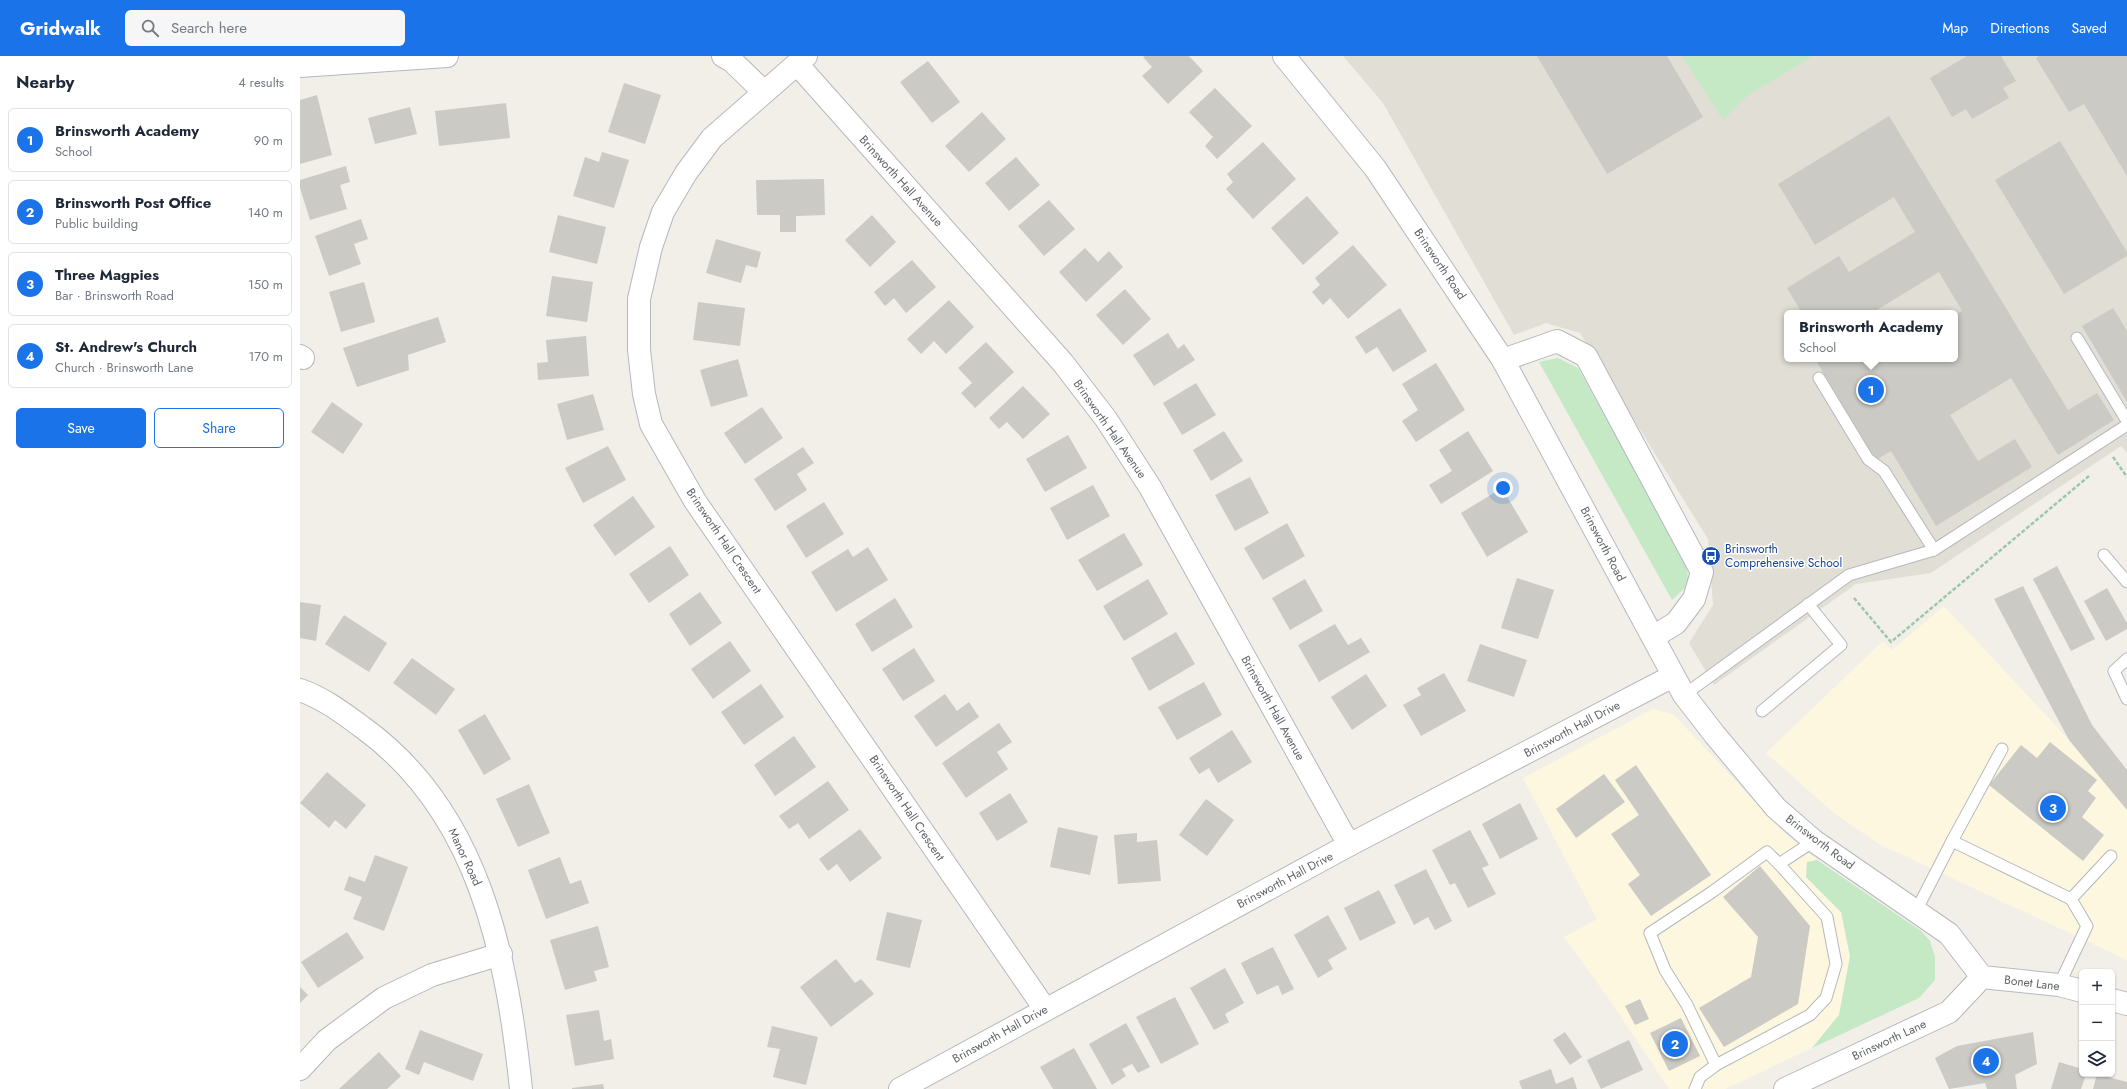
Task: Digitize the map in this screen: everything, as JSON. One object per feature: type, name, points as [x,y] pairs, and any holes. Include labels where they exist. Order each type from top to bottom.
[{"type":"street","points":[[300,66],[447,56]]},
{"type":"street","points":[[723,56],[732,61],[764,92]]},
{"type":"street","name":"Brinsworth Road","points":[[1284,56],[1375,168],[1503,360],[1684,695],[1715,735],[1776,808],[1814,841],[1949,934],[1982,976]]},
{"type":"street","name":"Brinsworth Hall Crescent","points":[[802,60],[712,138],[686,173],[664,212],[651,247],[639,299],[639,350],[644,394],[651,424],[695,501],[1045,1009]]},
{"type":"street","name":"Brinsworth Hall Avenue","points":[[802,60],[1063,363],[1106,419],[1150,487],[1349,845]]},
{"type":"street","points":[[1503,360],[1557,341],[1586,356],[1702,572],[1694,599],[1676,623],[1653,636]]},
{"type":"street","name":"Brinsworth Hall Drive","points":[[900,1089],[1349,845],[1673,676]]},
{"type":"street","name":"Manor Road","points":[[300,690],[337,708],[373,734],[402,760],[423,785],[446,817],[466,856],[488,907],[501,954],[511,1004],[521,1089]]},
{"type":"street","points":[[300,1069],[327,1040],[384,998],[432,975],[501,954]]},
{"type":"street","name":"Bonet Lane","points":[[1982,976],[2059,985],[2079,990]]},
{"type":"street","name":"Brinsworth Lane","points":[[1786,1089],[1950,1012],[1982,976]]},
{"type":"street","points":[[2115,1001],[2127,1004]]},
{"type":"lane","points":[[2077,338],[2127,421]]},
{"type":"lane","points":[[1819,378],[1868,459],[1884,471],[1934,550]]},
{"type":"lane","points":[[1684,695],[1849,575],[1934,550],[2127,425]]},
{"type":"lane","points":[[2104,555],[2127,582]]},
{"type":"lane","points":[[1762,710],[1841,645],[1808,604]]},
{"type":"lane","points":[[2127,659],[2114,672],[2127,700]]},
{"type":"lane","points":[[1916,911],[2002,749]]},
{"type":"lane","points":[[1779,864],[1814,841]]},
{"type":"lane","points":[[1952,841],[2071,899],[2087,926],[2059,985]]},
{"type":"lane","points":[[1695,1089],[1700,1077],[1716,1065],[1810,1015],[1826,998],[1836,964],[1827,918],[1767,852],[1712,892],[1650,933],[1665,970],[1687,1005],[1716,1065]]},
{"type":"lane","points":[[2071,899],[2111,856]]},
{"type":"path","points":[[2106,462],[2112,457],[2127,477]]},
{"type":"path","points":[[1849,592],[1891,642],[2094,472]]},
{"type":"shaded area","points":[[1343,56],[2127,56],[2127,453],[2121,446],[1931,573],[1856,584],[1714,685],[1689,643],[1713,605],[1708,539],[1580,333],[1546,323],[1514,335],[1383,103]]},
{"type":"shaded area","points":[[1944,606],[2069,740],[2127,810],[2127,960],[1879,844],[1834,813],[1766,753],[1883,641],[1892,650]]},
{"type":"shaded area","points":[[1653,709],[1674,715],[1783,832],[1817,860],[1807,862],[1806,877],[1841,912],[1850,956],[1839,1015],[1812,1048],[1725,1089],[1669,1089],[1612,1003],[1564,937],[1597,919],[1523,778]]},
{"type":"green space","points":[[1682,56],[1813,56],[1747,96],[1723,120]]},
{"type":"green space","points":[[1558,358],[1578,368],[1687,563],[1688,585],[1672,600],[1539,362]]},
{"type":"green space","points":[[1817,860],[1921,931],[1930,941],[1935,957],[1935,980],[1919,998],[1812,1048],[1839,1015],[1850,956],[1841,912],[1806,877],[1807,862]]},
{"type":"building","points":[[1189,56],[1203,71],[1168,104],[1142,76],[1152,67],[1143,57]]},
{"type":"building","points":[[1537,56],[1667,56],[1703,117],[1607,174]]},
{"type":"building","points":[[1967,56],[2001,56],[2016,81],[2003,88],[2009,98],[1972,119],[1966,109],[1952,117],[1930,78]]},
{"type":"building","points":[[2039,56],[2127,56],[2127,176],[2084,104],[2069,112],[2036,58]]},
{"type":"building","points":[[928,61],[960,102],[932,123],[900,82]]},
{"type":"building","points":[[624,83],[661,95],[645,144],[608,132]]},
{"type":"building","points":[[1215,88],[1252,126],[1217,159],[1205,146],[1213,137],[1189,112]]},
{"type":"building","points":[[317,95],[332,155],[300,164],[300,100]]},
{"type":"building","points":[[506,103],[510,138],[439,146],[435,111]]},
{"type":"building","points":[[410,107],[417,134],[375,144],[368,118]]},
{"type":"building","points":[[982,112],[1006,139],[969,172],[945,146]]},
{"type":"building","points":[[1889,116],[2068,410],[2097,393],[2114,420],[2058,455],[2011,378],[1950,415],[1978,461],[2015,439],[2032,467],[1936,526],[1891,451],[1876,460],[1817,362],[1958,362],[1958,313],[1962,311],[1939,272],[1877,310],[1800,310],[1787,288],[1839,256],[1849,272],[1915,232],[1894,197],[1815,245],[1778,184]]},
{"type":"building","points":[[2060,141],[2127,252],[2127,256],[2064,294],[1995,180]]},
{"type":"building","points":[[1263,142],[1296,179],[1253,219],[1226,189],[1233,182],[1227,174]]},
{"type":"building","points":[[602,152],[629,160],[614,208],[573,196],[585,157],[599,162]]},
{"type":"building","points":[[1016,157],[1040,185],[1009,211],[985,183]]},
{"type":"building","points":[[346,166],[350,182],[340,185],[347,209],[310,220],[300,188],[300,180]]},
{"type":"building","points":[[824,179],[825,215],[796,216],[796,232],[780,232],[780,215],[757,215],[756,180]]},
{"type":"building","points":[[1307,196],[1339,233],[1303,265],[1271,228]]},
{"type":"building","points":[[1049,200],[1075,229],[1044,256],[1018,226]]},
{"type":"building","points":[[558,215],[606,227],[597,264],[549,252]]},
{"type":"building","points":[[872,215],[896,242],[870,267],[845,240]]},
{"type":"building","points":[[361,219],[368,239],[354,244],[361,264],[329,276],[315,236]]},
{"type":"building","points":[[716,239],[761,252],[757,268],[746,265],[741,283],[706,273]]},
{"type":"building","points":[[1353,245],[1387,285],[1348,319],[1330,298],[1323,305],[1312,292],[1320,285],[1315,278]]},
{"type":"building","points":[[1085,248],[1098,262],[1109,251],[1123,267],[1086,302],[1059,272]]},
{"type":"building","points":[[912,260],[936,287],[906,313],[894,298],[885,306],[874,292]]},
{"type":"building","points":[[552,276],[593,282],[587,322],[546,316]]},
{"type":"building","points":[[364,282],[375,322],[341,332],[329,292]]},
{"type":"building","points":[[1125,289],[1151,319],[1123,345],[1096,315]]},
{"type":"building","points":[[949,300],[974,327],[946,354],[934,341],[921,354],[907,339]]},
{"type":"building","points":[[698,302],[745,308],[740,346],[693,340]]},
{"type":"building","points":[[1400,308],[1427,351],[1393,372],[1377,347],[1366,354],[1355,337]]},
{"type":"building","points":[[2113,308],[2127,331],[2127,402],[2082,326]]},
{"type":"building","points":[[438,317],[446,342],[408,355],[409,370],[357,387],[343,348]]},
{"type":"building","points":[[1168,333],[1178,349],[1184,344],[1195,360],[1154,386],[1133,355]]},
{"type":"building","points":[[586,336],[589,376],[538,380],[537,363],[548,362],[546,340]]},
{"type":"building","points":[[986,342],[1014,372],[975,408],[961,393],[972,383],[958,368]]},
{"type":"building","points":[[738,359],[748,396],[711,407],[700,370]]},
{"type":"building","points":[[1436,363],[1465,410],[1416,442],[1402,421],[1418,410],[1402,384]]},
{"type":"building","points":[[1196,383],[1216,415],[1182,435],[1163,403]]},
{"type":"building","points":[[1023,386],[1050,414],[1023,439],[1007,422],[999,429],[989,418]]},
{"type":"building","points":[[593,394],[604,430],[567,440],[557,404]]},
{"type":"building","points":[[332,402],[363,424],[343,454],[311,432]]},
{"type":"building","points":[[762,407],[783,438],[745,464],[724,433]]},
{"type":"building","points":[[1224,431],[1243,461],[1211,481],[1193,450]]},
{"type":"building","points":[[1468,431],[1493,471],[1441,504],[1429,485],[1452,471],[1439,450]]},
{"type":"building","points":[[1068,435],[1087,468],[1045,492],[1026,459]]},
{"type":"building","points":[[608,446],[626,480],[583,503],[565,468]]},
{"type":"building","points":[[803,447],[814,463],[797,474],[807,490],[775,511],[754,479]]},
{"type":"building","points":[[1250,477],[1269,513],[1235,531],[1215,495]]},
{"type":"building","points":[[1093,485],[1110,516],[1067,540],[1050,508]]},
{"type":"building","points":[[1502,488],[1528,532],[1487,557],[1461,513]]},
{"type":"building","points":[[633,496],[655,527],[615,556],[593,525]]},
{"type":"building","points":[[824,502],[844,534],[806,558],[786,526]]},
{"type":"building","points":[[1287,523],[1305,556],[1263,580],[1244,548]]},
{"type":"building","points":[[1124,533],[1143,565],[1097,591],[1078,560]]},
{"type":"building","points":[[670,546],[689,575],[649,603],[629,574]]},
{"type":"building","points":[[868,547],[888,580],[836,612],[811,572],[848,549],[853,557]]},
{"type":"building","points":[[2057,566],[2095,639],[2071,651],[2033,579]]},
{"type":"building","points":[[1517,578],[1554,590],[1538,639],[1501,628]]},
{"type":"building","points":[[1148,579],[1168,614],[1124,641],[1103,606]]},
{"type":"building","points":[[1305,579],[1323,611],[1290,630],[1272,598]]},
{"type":"building","points":[[2023,586],[2092,725],[2127,770],[2127,810],[2069,740],[1994,599]]},
{"type":"building","points":[[2107,588],[2127,623],[2127,629],[2106,641],[2084,601]]},
{"type":"building","points":[[700,592],[722,623],[690,646],[669,614]]},
{"type":"building","points":[[895,598],[913,627],[872,652],[855,624]]},
{"type":"building","points":[[300,602],[321,605],[316,641],[300,638]]},
{"type":"building","points":[[344,615],[387,643],[369,672],[325,644]]},
{"type":"building","points":[[1335,624],[1348,645],[1361,638],[1370,652],[1319,682],[1298,645]]},
{"type":"building","points":[[1176,632],[1195,664],[1149,691],[1131,658]]},
{"type":"building","points":[[730,641],[751,671],[713,699],[691,669]]},
{"type":"building","points":[[1480,644],[1527,660],[1514,697],[1467,681]]},
{"type":"building","points":[[914,648],[935,681],[903,701],[882,669]]},
{"type":"building","points":[[412,658],[455,689],[436,715],[393,683]]},
{"type":"building","points":[[1444,673],[1466,711],[1421,736],[1403,705],[1421,695],[1417,688]]},
{"type":"building","points":[[1366,674],[1387,706],[1352,730],[1331,697]]},
{"type":"building","points":[[1204,682],[1222,715],[1177,740],[1158,707]]},
{"type":"building","points":[[761,684],[784,717],[744,745],[721,712]]},
{"type":"building","points":[[945,694],[957,711],[969,702],[979,717],[936,747],[914,716]]},
{"type":"building","points":[[485,714],[511,759],[484,775],[458,730]]},
{"type":"building","points":[[999,723],[1012,742],[997,752],[1008,769],[966,798],[942,763]]},
{"type":"building","points":[[1232,730],[1252,762],[1218,783],[1209,768],[1199,774],[1189,758]]},
{"type":"building","points":[[794,736],[816,767],[775,796],[754,765]]},
{"type":"building","points":[[2050,742],[2097,780],[2088,791],[2096,798],[2082,817],[2104,835],[2083,861],[1989,785],[2021,745],[2037,758]]},
{"type":"building","points":[[1636,765],[1711,875],[1651,916],[1628,884],[1640,875],[1611,834],[1639,815],[1615,780]]},
{"type":"building","points":[[327,772],[366,805],[346,829],[335,820],[329,828],[300,803]]},
{"type":"building","points":[[1604,774],[1625,802],[1576,838],[1556,809]]},
{"type":"building","points":[[828,781],[849,810],[809,839],[798,823],[789,829],[779,816]]},
{"type":"building","points":[[529,784],[550,833],[518,847],[496,799]]},
{"type":"building","points":[[1010,793],[1028,822],[997,841],[979,813]]},
{"type":"building","points":[[1206,799],[1234,820],[1207,856],[1179,835]]},
{"type":"building","points":[[1520,803],[1538,839],[1500,859],[1482,824]]},
{"type":"building","points":[[1058,827],[1098,836],[1090,875],[1050,867]]},
{"type":"building","points":[[860,829],[882,858],[850,882],[837,864],[828,871],[819,859]]},
{"type":"building","points":[[1470,830],[1489,865],[1482,868],[1496,894],[1468,908],[1455,883],[1450,885],[1432,850]]},
{"type":"building","points":[[1137,833],[1137,842],[1157,840],[1161,881],[1118,884],[1114,835]]},
{"type":"building","points":[[375,855],[408,867],[384,931],[353,919],[362,897],[344,890],[349,876],[365,882]]},
{"type":"building","points":[[560,857],[570,884],[581,880],[589,903],[546,919],[528,870]]},
{"type":"building","points":[[1760,866],[1810,926],[1798,1004],[1724,1047],[1699,1008],[1751,977],[1758,937],[1723,897]]},
{"type":"building","points":[[1426,869],[1452,921],[1435,930],[1428,917],[1414,925],[1394,885]]},
{"type":"building","points":[[1379,890],[1396,923],[1360,941],[1344,908]]},
{"type":"building","points":[[887,912],[922,920],[910,968],[876,960]]},
{"type":"building","points":[[1328,915],[1347,949],[1328,960],[1333,969],[1318,978],[1294,935]]},
{"type":"building","points":[[598,926],[609,967],[594,971],[597,981],[565,990],[550,940]]},
{"type":"building","points":[[347,932],[364,958],[318,988],[301,962]]},
{"type":"building","points":[[1273,947],[1294,989],[1282,995],[1278,985],[1257,995],[1241,963]]},
{"type":"building","points":[[836,959],[855,983],[861,979],[874,994],[831,1027],[800,987]]},
{"type":"building","points":[[1225,968],[1244,1003],[1225,1014],[1229,1022],[1214,1030],[1190,988]]},
{"type":"building","points":[[300,987],[308,995],[300,1003]]},
{"type":"building","points":[[1175,997],[1199,1044],[1161,1064],[1136,1017]]},
{"type":"building","points":[[1640,999],[1649,1019],[1635,1025],[1625,1006]]},
{"type":"building","points":[[599,1010],[604,1041],[611,1039],[614,1059],[575,1066],[566,1015]]},
{"type":"building","points":[[1681,1018],[1700,1056],[1669,1071],[1650,1033]]},
{"type":"building","points":[[1126,1023],[1150,1067],[1138,1073],[1132,1064],[1122,1069],[1126,1076],[1112,1085],[1089,1044]]},
{"type":"building","points":[[772,1026],[818,1037],[806,1085],[773,1077],[780,1049],[767,1047]]},
{"type":"building","points":[[420,1030],[483,1054],[473,1081],[424,1062],[419,1075],[405,1069]]},
{"type":"building","points":[[1565,1032],[1582,1057],[1570,1065],[1553,1040]]},
{"type":"building","points":[[2033,1032],[2037,1064],[2015,1075],[2017,1089],[1987,1089],[1985,1083],[1949,1089],[1935,1058],[1957,1046]]},
{"type":"building","points":[[1629,1040],[1643,1070],[1601,1089],[1587,1060]]},
{"type":"building","points":[[1074,1048],[1097,1089],[1053,1089],[1040,1067]]},
{"type":"building","points":[[379,1052],[401,1076],[387,1089],[339,1089]]},
{"type":"building","points":[[2059,1062],[2079,1068],[2079,1077],[2085,1077],[2081,1089],[2051,1089]]},
{"type":"building","points":[[1551,1069],[1556,1084],[1573,1077],[1577,1089],[1522,1089],[1519,1081]]},
{"type":"building","points":[[2096,1077],[2108,1077],[2127,1082],[2127,1089],[2093,1089]]},
{"type":"building","points":[[603,1084],[604,1089],[572,1089],[572,1088]]},
{"type":"place","name":"Brinsworth Academy","points":[[1871,390]]},
{"type":"place","name":"Brinsworth Comprehensive School","points":[[1711,556]]},
{"type":"place","name":"Three Magpies","points":[[2053,808]]},
{"type":"place","name":"Brinsworth Post Office","points":[[1675,1044]]},
{"type":"place","name":"St. Andrew's Church","points":[[1986,1061]]}]
